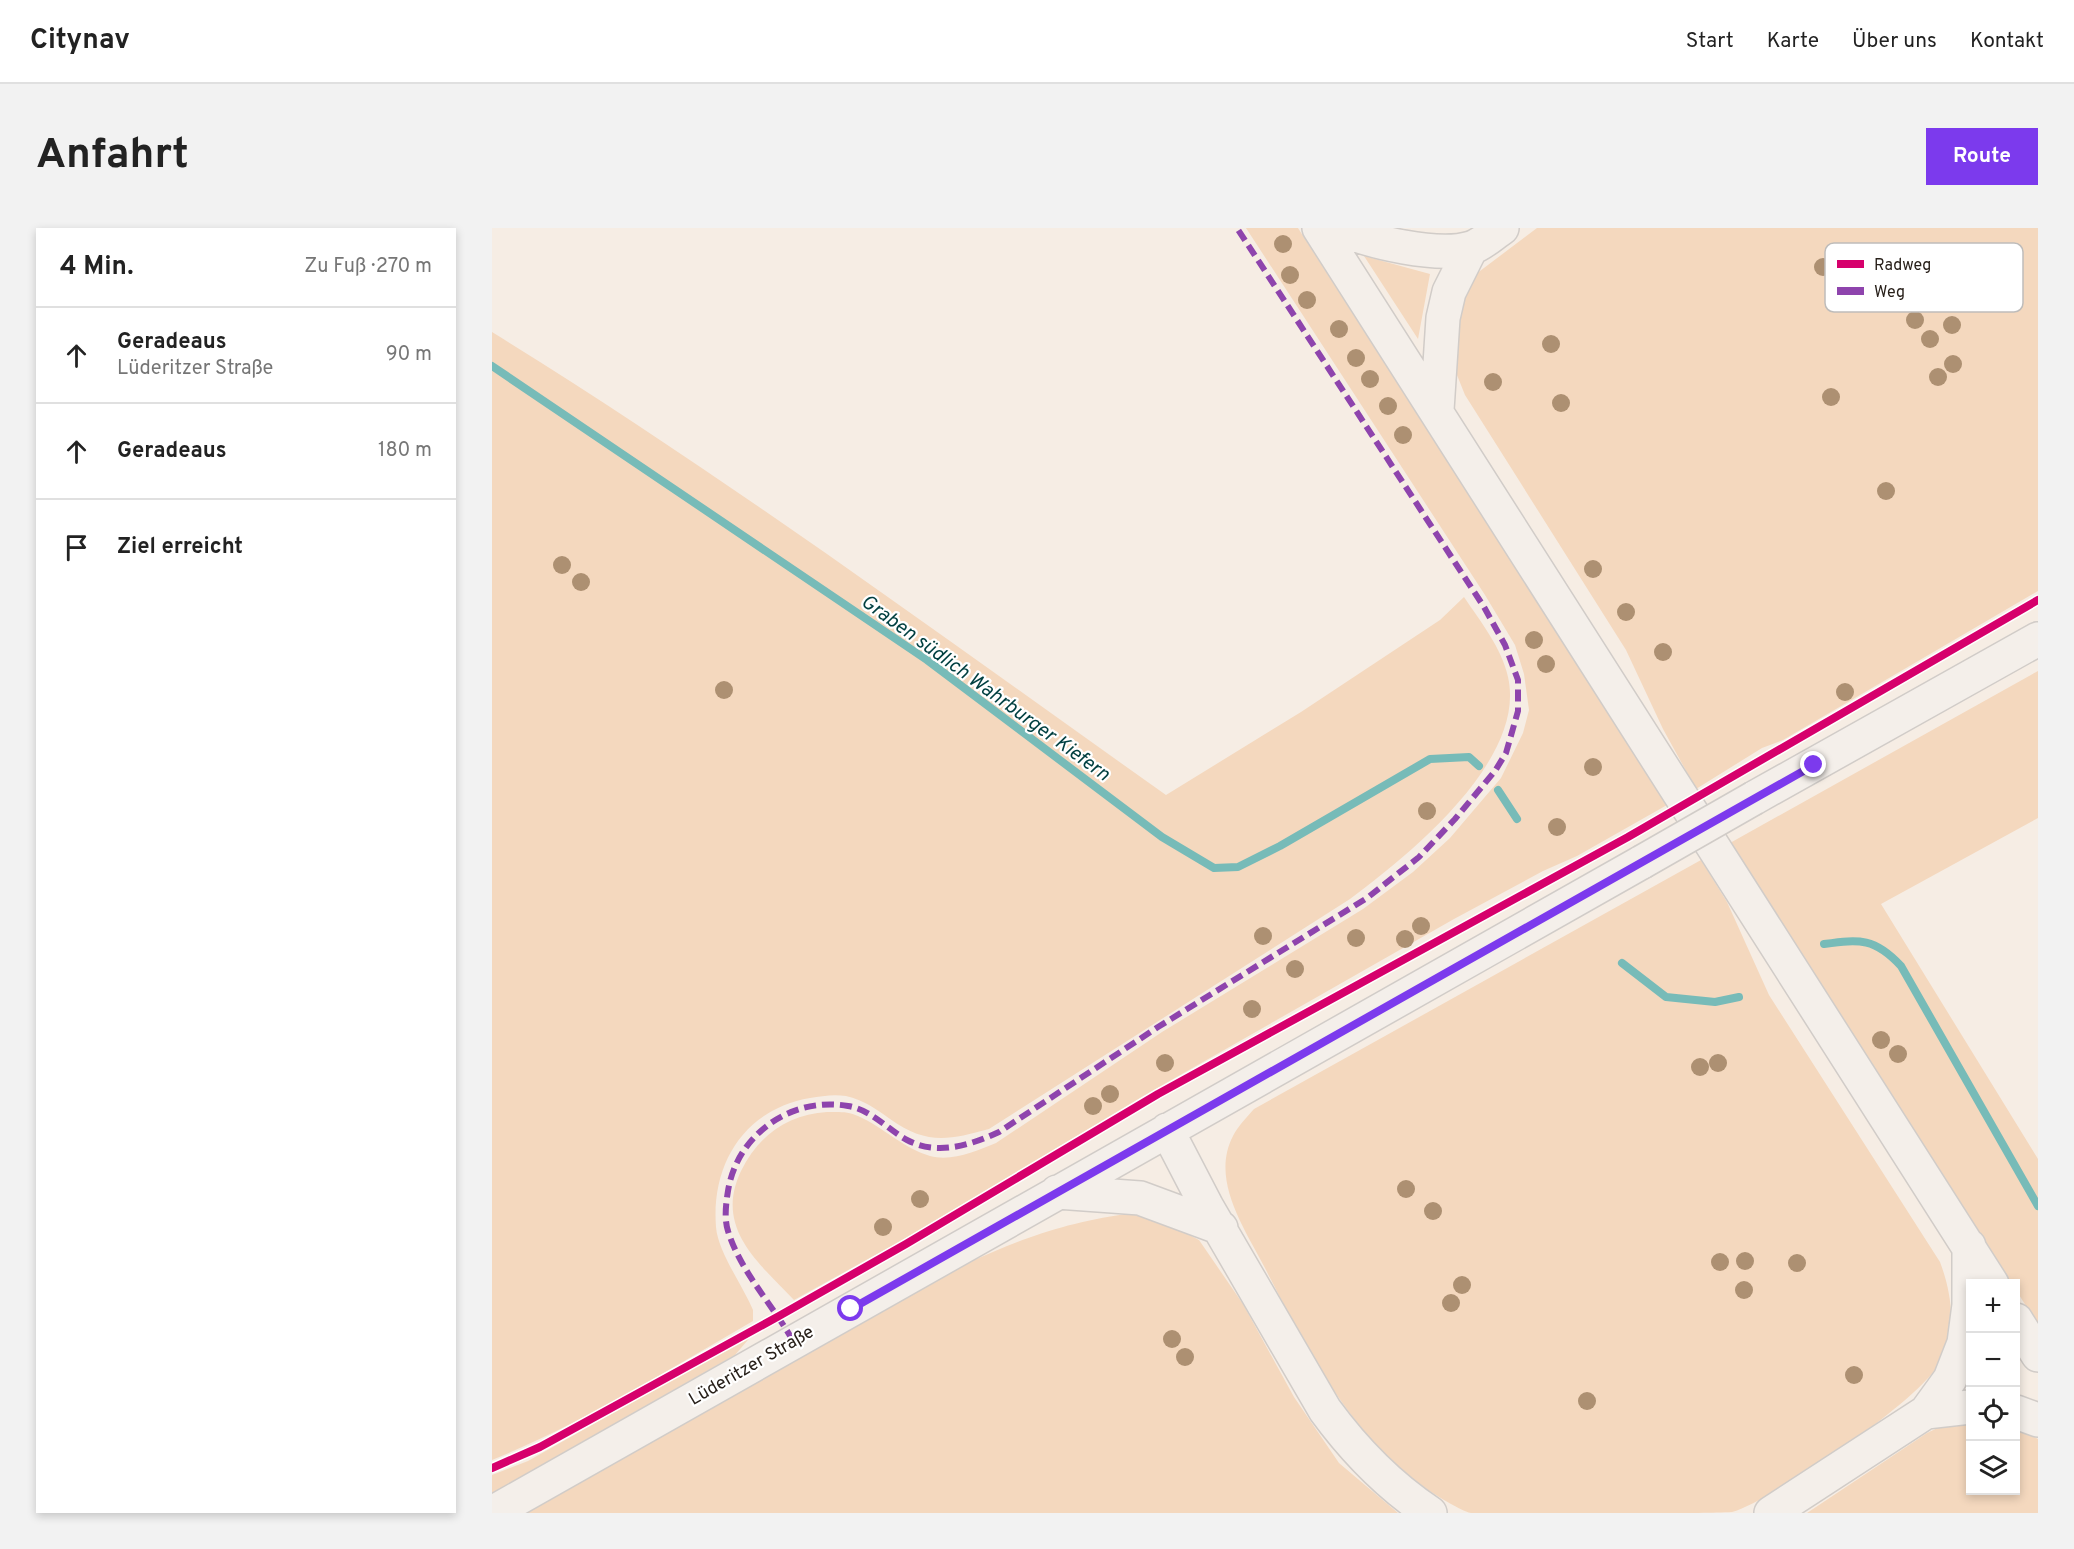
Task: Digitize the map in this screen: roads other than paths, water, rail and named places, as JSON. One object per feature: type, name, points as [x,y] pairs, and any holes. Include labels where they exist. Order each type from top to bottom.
[{"type":"main road","points":[[1319,228],[1989,1279]]},
{"type":"main road","points":[[1339,228],[1360,238],[1433,250],[1471,248],[1502,228]]},
{"type":"main road","points":[[1437,410],[1443,318],[1449,292],[1471,248]]},
{"type":"main road","name":"Lüderitzer Straße","points":[[492,1513],[2038,639]]},
{"type":"main road","points":[[1167,1130],[1314,1393],[1347,1440],[1386,1480],[1430,1513]]},
{"type":"main road","points":[[1057,1192],[1113,1194],[1140,1198],[1221,1228]]},
{"type":"main road","points":[[1771,1513],[1926,1412],[1950,1378],[1964,1343],[1969,1305],[1969,1246]]},
{"type":"main road","points":[[2020,1326],[2038,1355]]},
{"type":"main road","points":[[1926,1412],[1966,1408]]},
{"type":"main road","points":[[2020,1413],[2038,1420]]},
{"type":"waterway","name":"Graben südlich Wahrburger Kiefern","points":[[492,366],[927,660],[1162,837],[1214,868],[1238,867],[1280,846],[1430,759],[1469,757],[1479,766]]},
{"type":"waterway","name":"Graben südlich Wahrburger Kiefern","points":[[1498,790],[1517,819]]},
{"type":"waterway","name":"Graben südlich Wahrburger Kiefern","points":[[1824,944],[1857,941],[1875,945],[1901,966],[2038,1206]]},
{"type":"waterway","name":"Graben südlich Wahrburger Kiefern","points":[[1622,963],[1666,997],[1715,1002],[1739,997]]}]
